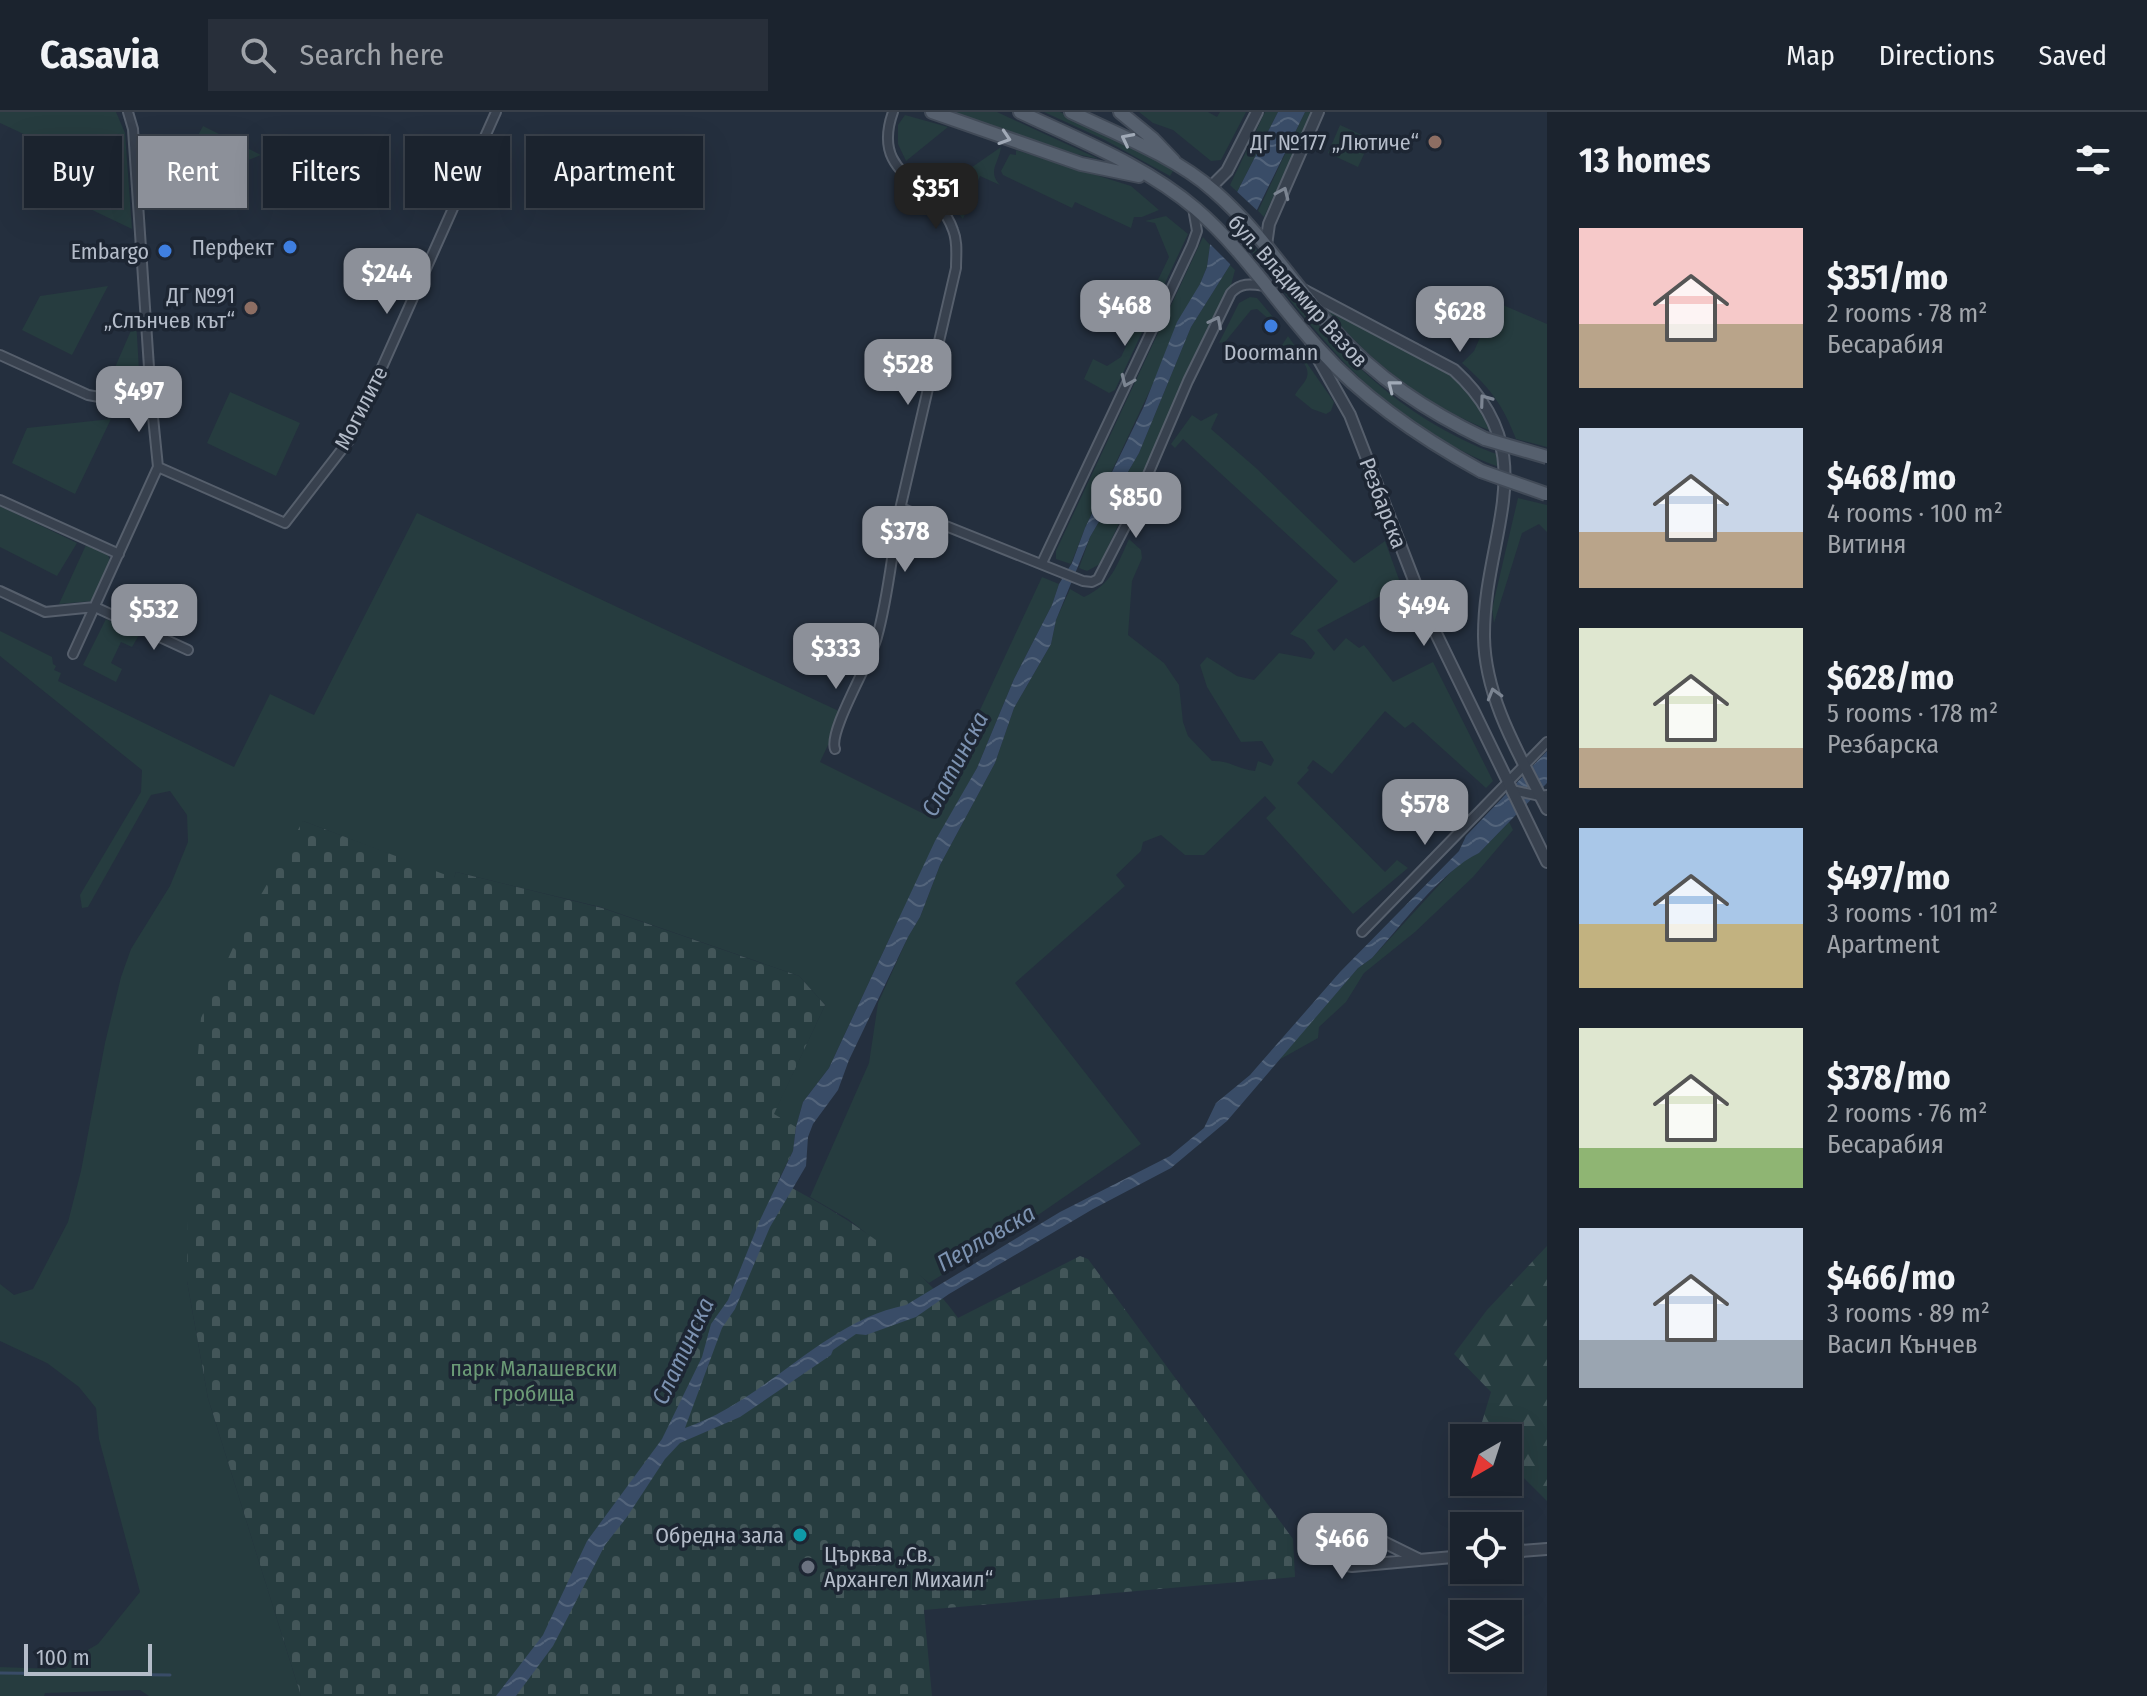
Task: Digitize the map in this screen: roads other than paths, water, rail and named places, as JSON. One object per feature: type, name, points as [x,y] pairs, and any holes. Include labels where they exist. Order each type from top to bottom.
[{"type":"main road","points":[[932,112],[1081,164],[1150,178]]},
{"type":"main road","name":"бул. Владимир Вазов","points":[[1020,112],[1116,158],[1193,207],[1343,374],[1421,437],[1481,471],[1546,494]]},
{"type":"main road","name":"бул. Владимир Вазов","points":[[1071,112],[1182,169],[1210,188],[1256,233],[1334,330],[1376,372],[1412,400],[1485,439],[1547,457]]},
{"type":"main road","points":[[1120,112],[1153,139],[1182,169]]},
{"type":"street","points":[[73,654],[158,467],[133,129],[128,112]]},
{"type":"street","name":"Могилите","points":[[158,467],[285,523],[350,439],[496,112]]},
{"type":"street","points":[[835,749],[833,744],[843,713],[872,655],[878,635],[901,508],[956,268],[954,231],[942,211],[904,176],[893,161],[887,143],[893,112]]},
{"type":"street","points":[[1210,188],[1227,171],[1257,112]]},
{"type":"street","points":[[1266,245],[1269,224],[1318,112]]},
{"type":"street","points":[[1042,563],[1192,245],[1197,231],[1193,207]]},
{"type":"street","points":[[901,508],[1092,582],[1102,575],[1188,381],[1231,293],[1238,286],[1266,286]]},
{"type":"street","points":[[1301,289],[1454,370],[1476,388],[1491,406],[1511,464],[1509,500],[1486,608],[1484,639],[1488,672],[1496,702],[1524,765],[1544,796],[1547,809]]},
{"type":"street","name":"Резбарска","points":[[1294,321],[1350,415],[1429,619],[1547,862]]},
{"type":"street","points":[[0,355],[88,395],[105,398],[151,397]]},
{"type":"street","points":[[0,500],[119,554]]},
{"type":"street","points":[[0,591],[45,612],[95,607],[188,650]]},
{"type":"street","points":[[1362,932],[1510,786],[1524,765],[1547,742]]},
{"type":"street","points":[[1510,786],[1544,796]]},
{"type":"street","points":[[1418,1559],[1349,1525],[1337,1529],[1329,1542],[1332,1555],[1345,1564],[1450,1557]]},
{"type":"street","points":[[1522,1551],[1547,1549]]},
{"type":"water","points":[[1278,112],[1305,112],[1230,265],[1191,327],[1139,453],[1090,537],[1056,620],[1051,644],[1014,708],[995,763],[940,865],[920,917],[849,1060],[838,1090],[813,1124],[808,1137],[806,1166],[770,1227],[735,1309],[722,1328],[685,1428],[742,1400],[847,1328],[876,1314],[906,1305],[1060,1212],[1170,1156],[1204,1128],[1216,1103],[1250,1075],[1340,972],[1459,851],[1466,836],[1547,751],[1547,783],[1479,853],[1450,872],[1436,886],[1372,958],[1358,968],[1227,1121],[1171,1168],[1093,1209],[949,1294],[916,1317],[866,1335],[856,1334],[833,1350],[831,1355],[740,1417],[680,1443],[665,1459],[605,1545],[553,1646],[516,1696],[496,1696],[543,1635],[587,1541],[662,1439],[702,1357],[711,1324],[728,1300],[760,1220],[793,1151],[803,1102],[829,1068],[935,841],[977,768],[1014,679],[1072,563],[1085,528],[1144,406],[1177,322],[1200,284],[1207,267],[1210,245]]},
{"type":"waterway","points":[[0,1673],[170,1675]]},
{"type":"place","name":"ДГ №177 „Лютиче“","points":[[1435,142]]},
{"type":"place","name":"Перфект","points":[[290,247]]},
{"type":"place","name":"Embargo","points":[[165,251]]},
{"type":"place","name":"ДГ №91 „Слънчев кът“","points":[[251,308]]},
{"type":"place","name":"Doormann","points":[[1271,326]]},
{"type":"place","name":"Обредна зала","points":[[800,1535]]},
{"type":"place","name":"Църква „Св. Архангел Михаил“","points":[[808,1567]]},
{"type":"water label","name":"Слатинска","points":[[955,764]]},
{"type":"water label","name":"Перловска","points":[[986,1238]]},
{"type":"water label","name":"Слатинска","points":[[683,1351]]},
{"type":"park label","name":"парк Малашевски гробища","points":[[534,1380]]}]
